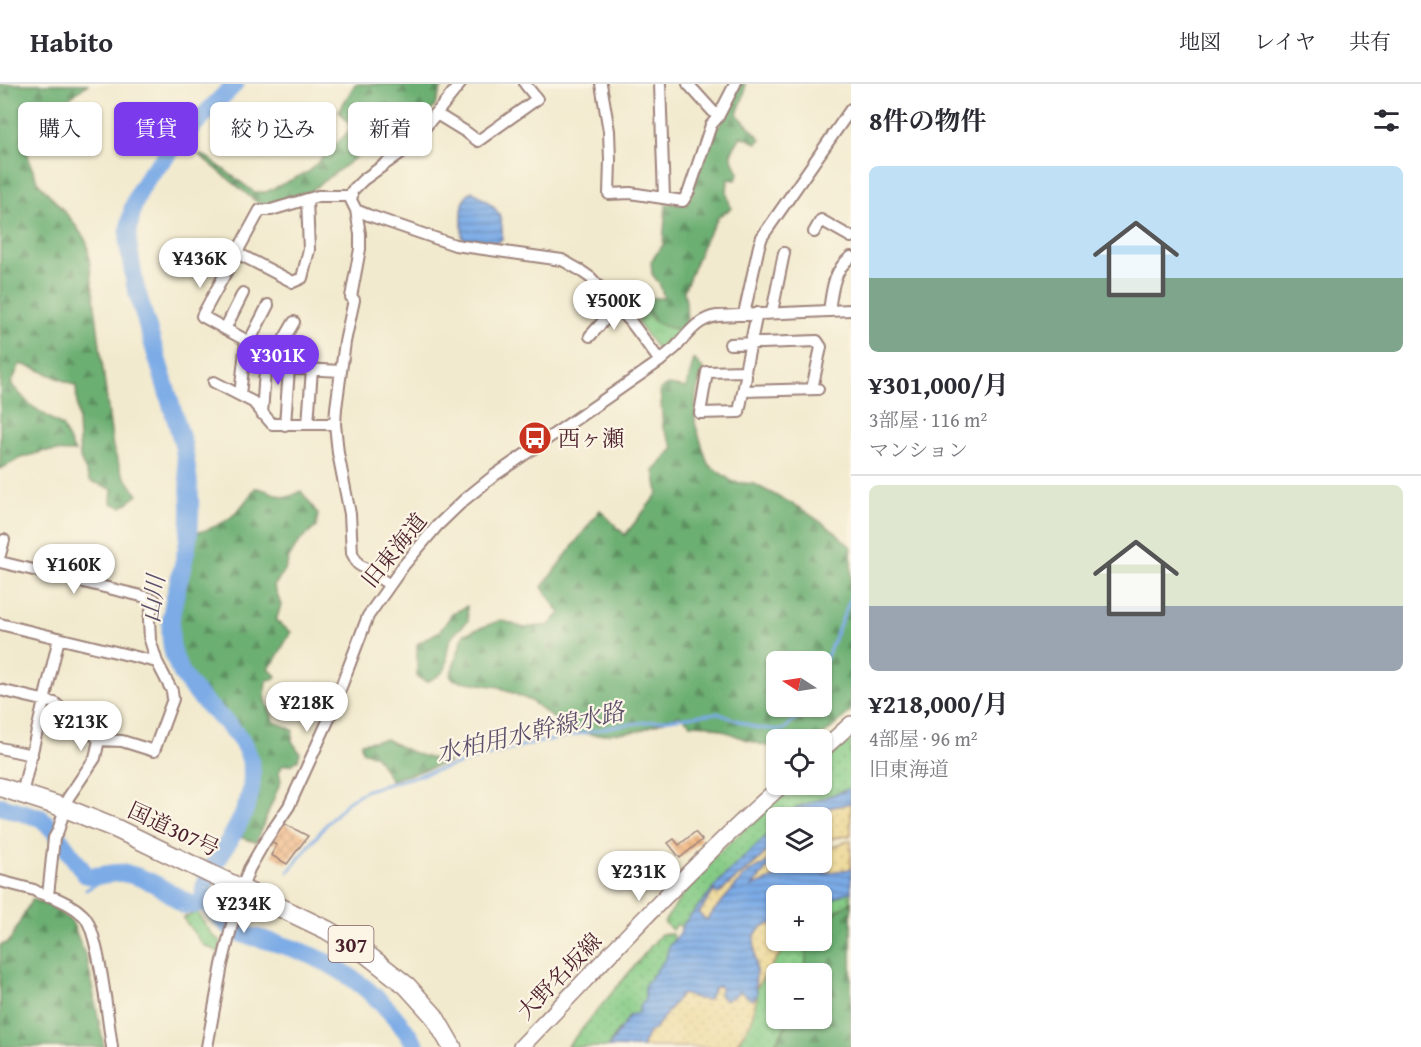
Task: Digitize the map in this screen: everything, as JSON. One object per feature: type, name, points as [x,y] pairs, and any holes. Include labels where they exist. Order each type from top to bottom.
[{"type":"highway","name":"国道307号","points":[[0,787],[65,808],[117,829],[327,930],[365,953],[407,986],[434,1016],[452,1047]]},
{"type":"main road","points":[[832,741],[851,724]]},
{"type":"main road","name":"大野名坂線","points":[[521,1047],[693,869],[771,795]]},
{"type":"street","points":[[390,585],[358,564],[352,553],[350,514],[341,473],[335,424],[341,370],[354,300],[351,297],[360,249],[356,210],[351,200],[352,191],[363,180],[409,147],[460,84]]},
{"type":"street","points":[[435,113],[477,141],[537,99],[525,84]]},
{"type":"street","points":[[601,84],[609,131],[609,194],[630,193],[683,201],[689,191],[711,125],[718,117],[735,84]]},
{"type":"street","points":[[660,84],[664,197]]},
{"type":"street","points":[[688,84],[718,117]]},
{"type":"street","points":[[744,314],[762,237],[851,110]]},
{"type":"street","points":[[341,370],[279,366],[247,342],[201,316],[260,210],[271,210],[318,196],[352,196]]},
{"type":"street","points":[[237,253],[293,282],[303,278],[309,250],[307,199]]},
{"type":"street","points":[[356,210],[455,246],[562,260],[591,278],[631,322],[660,361]]},
{"type":"street","points":[[814,232],[821,220],[851,237]]},
{"type":"street","points":[[772,312],[784,253]]},
{"type":"street","points":[[829,311],[835,278],[841,267],[851,257]]},
{"type":"street","points":[[225,329],[243,292]]},
{"type":"street","points":[[240,395],[247,342],[268,305]]},
{"type":"street","points":[[590,336],[616,307]]},
{"type":"street","name":"旧東海道","points":[[207,1047],[226,946],[249,870],[289,806],[328,722],[368,616],[404,565],[432,532],[464,500],[495,475],[660,361],[699,322],[710,317],[744,314],[851,310]]},
{"type":"street","points":[[745,371],[707,372],[700,413],[739,412],[757,313]]},
{"type":"street","points":[[262,414],[269,358],[294,322]]},
{"type":"street","points":[[730,344],[817,341],[821,347],[815,389],[743,391]]},
{"type":"street","points":[[285,425],[289,368]]},
{"type":"street","points":[[308,424],[312,369]]},
{"type":"street","points":[[214,382],[253,402],[273,424],[335,424]]},
{"type":"street","points":[[0,555],[4,540]]},
{"type":"street","points":[[0,562],[154,599],[148,619],[150,640],[157,662],[172,691],[173,699],[154,751],[122,741],[99,740],[66,715],[55,703],[0,690]]},
{"type":"street","points":[[0,624],[157,662]]},
{"type":"street","points":[[22,794],[59,638]]},
{"type":"street","points":[[48,896],[56,834],[69,798],[92,763],[99,740]]},
{"type":"street","points":[[0,748],[32,755]]},
{"type":"street","points":[[0,881],[71,906],[89,921],[99,959],[112,1047]]},
{"type":"green space","points":[[0,84],[88,84],[65,102],[18,102],[18,156],[28,156],[38,182],[71,219],[87,242],[113,448],[122,473],[138,495],[122,507],[111,503],[112,489],[90,481],[80,458],[76,386],[20,364],[11,384],[30,405],[62,426],[75,452],[45,451],[21,458],[0,469]]},
{"type":"green space","points":[[355,84],[443,84],[432,110],[432,102],[348,102],[348,123],[339,111]]},
{"type":"green space","points":[[740,84],[745,84],[745,92],[737,114],[761,139],[757,143],[741,136],[731,153],[739,172],[736,180],[728,179],[727,194],[731,209],[719,216],[705,240],[684,291],[687,324],[678,329],[659,326],[649,317],[647,310],[650,298],[664,298],[660,285],[652,274],[651,261],[663,245],[666,203],[687,205],[714,131],[721,124]]},
{"type":"green space","points":[[348,132],[348,156],[358,156],[309,192],[265,204],[258,203],[198,154],[207,157],[254,192],[266,192],[308,172],[324,156],[336,156],[336,144]]},
{"type":"green space","points":[[647,310],[656,322],[679,330],[667,344],[658,350],[637,322]]},
{"type":"green space","points":[[694,359],[703,369],[696,395],[695,423],[708,464],[733,482],[754,484],[800,508],[834,531],[851,547],[851,711],[830,729],[766,729],[766,746],[709,725],[691,724],[679,715],[639,731],[594,735],[569,730],[531,701],[499,687],[455,680],[450,676],[464,634],[501,620],[524,628],[549,625],[560,613],[542,587],[600,510],[625,535],[658,493],[654,471],[674,448],[663,428],[660,389],[669,385],[686,388]]},
{"type":"green space","points":[[255,488],[286,497],[301,491],[318,514],[316,527],[296,546],[285,570],[274,586],[281,605],[276,621],[291,632],[274,662],[268,668],[276,676],[274,679],[267,680],[265,697],[275,722],[293,730],[292,741],[300,753],[298,760],[291,765],[283,765],[279,772],[281,781],[256,842],[239,837],[256,800],[256,767],[250,746],[232,719],[204,695],[189,677],[178,655],[173,630],[175,609],[196,533],[216,526],[231,517]]},
{"type":"green space","points":[[467,606],[468,621],[451,639],[446,668],[426,682],[417,677],[417,644],[440,631],[452,614]]},
{"type":"green space","points":[[851,730],[851,788],[832,795],[832,748]]},
{"type":"green space","points":[[386,739],[416,754],[450,762],[391,780],[376,756],[362,751],[361,743]]},
{"type":"green space","points":[[781,795],[831,795],[798,807],[768,807]]},
{"type":"green space","points":[[766,809],[766,836],[723,877],[681,927],[677,924],[672,930],[664,922],[701,869]]},
{"type":"green space","points":[[851,892],[851,902],[832,916],[832,900]]},
{"type":"green space","points":[[32,899],[52,907],[72,922],[87,960],[104,1047],[0,1047],[0,945],[9,942]]},
{"type":"green space","points":[[851,902],[851,1047],[773,1047],[784,1029],[832,1029],[832,963],[806,963],[807,951],[832,951],[832,916]]},
{"type":"green space","points":[[197,912],[213,936],[221,941],[219,952],[203,945],[183,918]]},
{"type":"green space","points":[[661,934],[672,934],[674,941],[669,946],[666,958],[646,985],[645,1000],[639,1007],[639,1013],[618,1030],[608,1047],[567,1047]]},
{"type":"green space","points":[[782,951],[807,951],[806,963],[773,963]]},
{"type":"green space","points":[[766,973],[766,1029],[784,1029],[773,1047],[735,1047],[751,1022],[757,991],[755,989]]},
{"type":"sand","points":[[851,803],[851,835],[832,838],[832,807]]},
{"type":"sand","points":[[851,840],[851,869],[832,872],[832,847]]},
{"type":"sand","points":[[766,851],[766,863],[747,873],[706,920],[699,913],[714,891],[721,893]]},
{"type":"sand","points":[[765,870],[766,873],[786,873],[751,888]]},
{"type":"sand","points":[[766,925],[766,951],[782,951],[773,963],[766,963],[766,973],[755,989],[754,938]]},
{"type":"sand","points":[[719,986],[733,997],[740,991],[752,1000],[757,996],[751,1022],[734,1047],[642,1047],[649,1031],[654,1030],[682,994],[699,999]]},
{"type":"water","points":[[472,191],[492,205],[499,215],[502,239],[494,244],[470,242],[462,237],[463,205]]},
{"type":"water","points":[[851,788],[851,803],[832,807],[798,807],[832,795]]},
{"type":"water","points":[[766,836],[766,852],[761,858],[720,893],[717,894],[714,891],[699,913],[706,920],[747,873],[766,863],[766,870],[752,887],[786,873],[832,873],[851,869],[851,892],[832,900],[832,885],[766,885],[766,925],[754,937],[757,996],[752,1000],[740,991],[725,1000],[719,995],[721,988],[719,986],[715,987],[708,1000],[682,994],[654,1030],[649,1032],[642,1047],[608,1047],[630,1015],[639,1013],[639,1007],[645,1000],[645,985],[666,958],[669,946],[681,932],[681,927],[723,877]]},
{"type":"building","points":[[283,823],[308,836],[287,864],[271,855],[277,845],[272,843]]},
{"type":"building","points":[[695,832],[702,840],[680,858],[668,843],[674,839],[679,845]]},
{"type":"waterway","name":"山川","points":[[235,84],[190,129],[150,174],[133,207],[128,243],[135,285],[183,444],[189,480],[188,540],[170,627],[174,656],[191,686],[234,731],[247,751],[251,763],[252,776],[248,803],[207,877],[204,899],[221,919],[240,933],[315,957],[345,974],[385,1006],[417,1047]]},
{"type":"waterway","name":"水柏用水幹線水路","points":[[829,651],[851,597]]},
{"type":"waterway","name":"水柏用水幹線水路","points":[[288,872],[348,801],[367,790],[522,746],[616,726],[717,713],[757,728],[783,730],[798,717]]},
{"type":"waterway","points":[[0,806],[41,818],[54,831],[86,875],[118,873],[132,875],[159,886],[192,905],[205,902]]},
{"type":"waterway","name":"水柏用水幹線水路","points":[[86,890],[99,883],[124,880],[148,888],[185,913],[228,897]]},
{"type":"place","name":"西ヶ瀬","points":[[535,438]]}]
